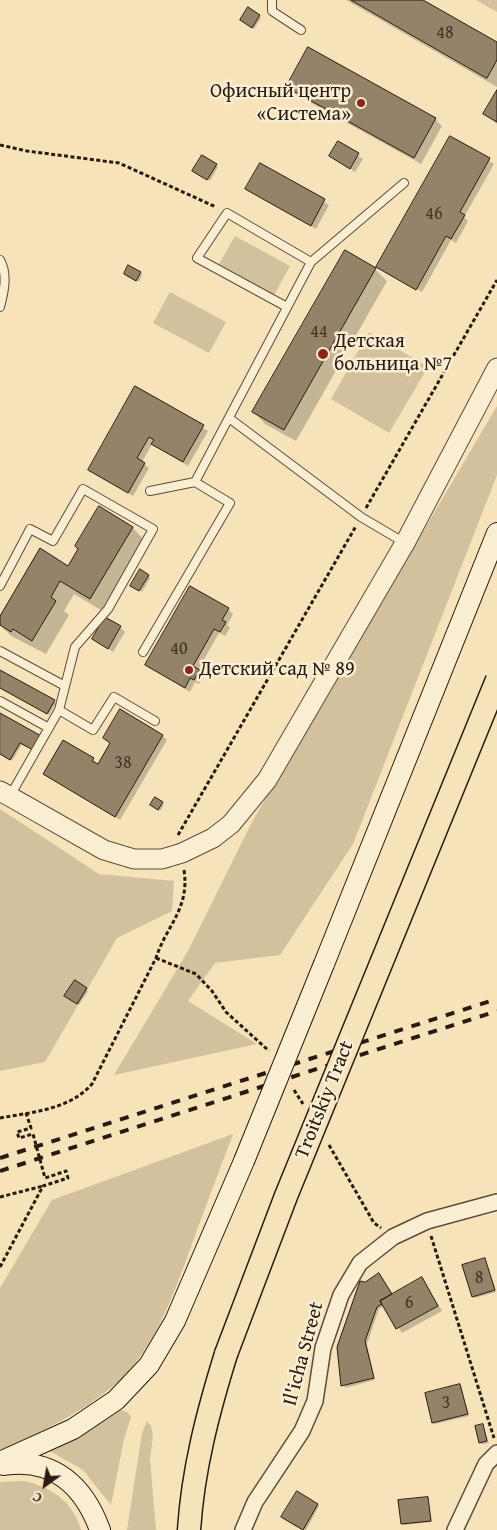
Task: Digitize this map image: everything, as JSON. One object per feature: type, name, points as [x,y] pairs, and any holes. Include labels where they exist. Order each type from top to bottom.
[{"type":"main road","points":[[0,1464],[74,1429],[116,1400],[149,1364],[175,1321],[244,1161],[497,533]]},
{"type":"main road","name":"Troitskiy Tract","points":[[189,1530],[192,1494],[200,1448],[226,1354],[290,1187],[497,680]]},
{"type":"main road","points":[[0,1464],[28,1463],[49,1469],[62,1476],[81,1493],[94,1513],[100,1530]]},
{"type":"street","points":[[5,794],[112,852],[134,859],[162,859],[182,853],[214,838],[231,824],[258,793],[405,543],[497,368]]},
{"type":"street","name":"Il'icha Street","points":[[243,1530],[254,1502],[302,1431],[315,1401],[323,1348],[349,1279],[360,1263],[374,1250],[393,1237],[427,1221],[497,1202]]},
{"type":"street","points":[[455,1530],[486,1464],[497,1453]]},
{"type":"lane","points":[[272,0],[272,11],[300,30]]},
{"type":"lane","points":[[195,482],[311,262],[404,183]]},
{"type":"lane","points":[[287,307],[197,258],[227,212],[311,262]]},
{"type":"lane","points":[[0,260],[4,268],[4,294],[0,307]]},
{"type":"lane","points":[[229,418],[361,517],[405,543]]},
{"type":"lane","points":[[143,652],[230,503],[195,482],[150,491]]},
{"type":"lane","points":[[0,586],[30,529],[53,541],[83,489],[153,529],[108,609],[75,647],[59,710],[5,794]]},
{"type":"lane","points":[[0,651],[65,686]]},
{"type":"lane","points":[[59,710],[93,730],[114,697],[155,721]]},
{"type":"lane","points":[[0,701],[49,728]]},
{"type":"path","points":[[0,145],[27,151],[119,163],[227,212]]},
{"type":"path","points":[[0,1118],[72,1102],[82,1095],[99,1073],[156,958],[160,946],[178,916],[185,876],[182,853],[177,836],[497,280]]},
{"type":"path","points":[[0,1197],[68,1178],[66,1171],[45,1178],[33,1134],[19,1138],[17,1132],[31,1128],[26,1113]]},
{"type":"path","points":[[0,1268],[43,1186]]},
{"type":"path","points":[[427,1221],[497,1448]]},
{"type":"shaded area","points":[[476,0],[497,0],[497,12]]},
{"type":"shaded area","points":[[235,236],[290,266],[274,295],[219,264]]},
{"type":"shaded area","points":[[170,292],[226,322],[209,353],[153,323]]},
{"type":"shaded area","points":[[369,332],[428,367],[389,433],[331,399]]},
{"type":"shaded area","points":[[497,406],[497,475],[353,844],[280,955],[215,963],[188,1001],[257,1044],[114,1075],[188,951],[253,820]]},
{"type":"shaded area","points":[[0,809],[99,874],[174,881],[172,911],[117,938],[45,1062],[0,1071]]},
{"type":"shaded area","points":[[233,1134],[164,1314],[154,1334],[129,1371],[100,1396],[73,1414],[44,1430],[0,1450],[0,1288],[52,1200]]},
{"type":"shaded area","points":[[121,1410],[127,1412],[131,1417],[124,1439],[111,1505],[83,1470],[50,1451],[79,1437]]},
{"type":"shaded area","points":[[147,1421],[151,1426],[153,1436],[150,1459],[156,1530],[127,1530],[142,1433]]},
{"type":"shaded area","points":[[23,1481],[33,1483],[59,1496],[72,1511],[81,1530],[0,1530],[0,1482]]},
{"type":"building","points":[[351,0],[423,0],[497,42],[497,60],[487,78]]},
{"type":"building","points":[[248,7],[260,15],[252,28],[240,20]]},
{"type":"building","name":"Офисный центр «Система»","points":[[308,47],[436,118],[414,158],[286,87]]},
{"type":"building","points":[[497,90],[497,122],[483,114]]},
{"type":"building","points":[[450,136],[490,158],[460,212],[465,215],[451,239],[446,236],[416,290],[376,267]]},
{"type":"building","points":[[338,141],[359,153],[350,169],[329,156]]},
{"type":"building","points":[[202,155],[217,164],[207,180],[192,171]]},
{"type":"building","points":[[260,163],[325,199],[311,226],[245,189]]},
{"type":"building","points":[[345,250],[376,268],[284,430],[252,412]]},
{"type":"building","points":[[128,265],[141,272],[136,281],[124,274]]},
{"type":"building","points":[[135,386],[204,425],[183,462],[151,444],[154,440],[149,437],[137,458],[145,463],[128,493],[88,470]]},
{"type":"building","points":[[99,506],[133,527],[90,599],[60,581],[51,597],[56,601],[32,641],[13,629],[11,632],[0,625],[0,616],[40,548],[68,566],[78,549],[75,546]]},
{"type":"building","points":[[140,569],[149,575],[139,591],[130,586]]},
{"type":"building","points":[[190,586],[229,608],[222,620],[226,622],[220,632],[214,629],[193,666],[200,670],[194,680],[190,678],[185,688],[145,665]]},
{"type":"building","points":[[105,617],[121,626],[108,649],[92,639]]},
{"type":"building","points":[[0,670],[55,700],[47,714],[0,688]]},
{"type":"building","points":[[120,709],[163,735],[115,817],[43,774],[63,740],[94,758],[92,761],[98,764],[110,743],[103,738]]},
{"type":"building","points":[[0,713],[43,737],[35,751],[20,743],[10,760],[0,754]]},
{"type":"building","points":[[155,797],[163,802],[158,810],[150,805]]},
{"type":"building","points":[[75,980],[87,988],[77,1004],[64,996]]},
{"type":"building","points":[[485,1258],[495,1290],[472,1297],[462,1265]]},
{"type":"building","points":[[379,1273],[392,1294],[380,1301],[382,1304],[377,1307],[365,1341],[374,1378],[341,1386],[337,1347],[360,1281],[365,1282]]},
{"type":"building","points":[[422,1277],[438,1306],[396,1329],[380,1301]]},
{"type":"building","points":[[460,1384],[468,1414],[432,1423],[425,1393]]},
{"type":"building","points":[[483,1424],[487,1441],[479,1443],[475,1426]]},
{"type":"building","points":[[297,1491],[318,1504],[303,1530],[281,1517]]},
{"type":"building","points":[[428,1497],[431,1521],[401,1524],[398,1500]]},
{"type":"railway","points":[[0,1158],[497,999]]},
{"type":"railway","points":[[0,1171],[497,1011]]},
{"type":"place","name":"Офисный центр «Система»","points":[[361,103]]},
{"type":"place","name":"Детская больница №7","points":[[323,354]]},
{"type":"place","name":"Детский сад № 89","points":[[189,670]]}]
